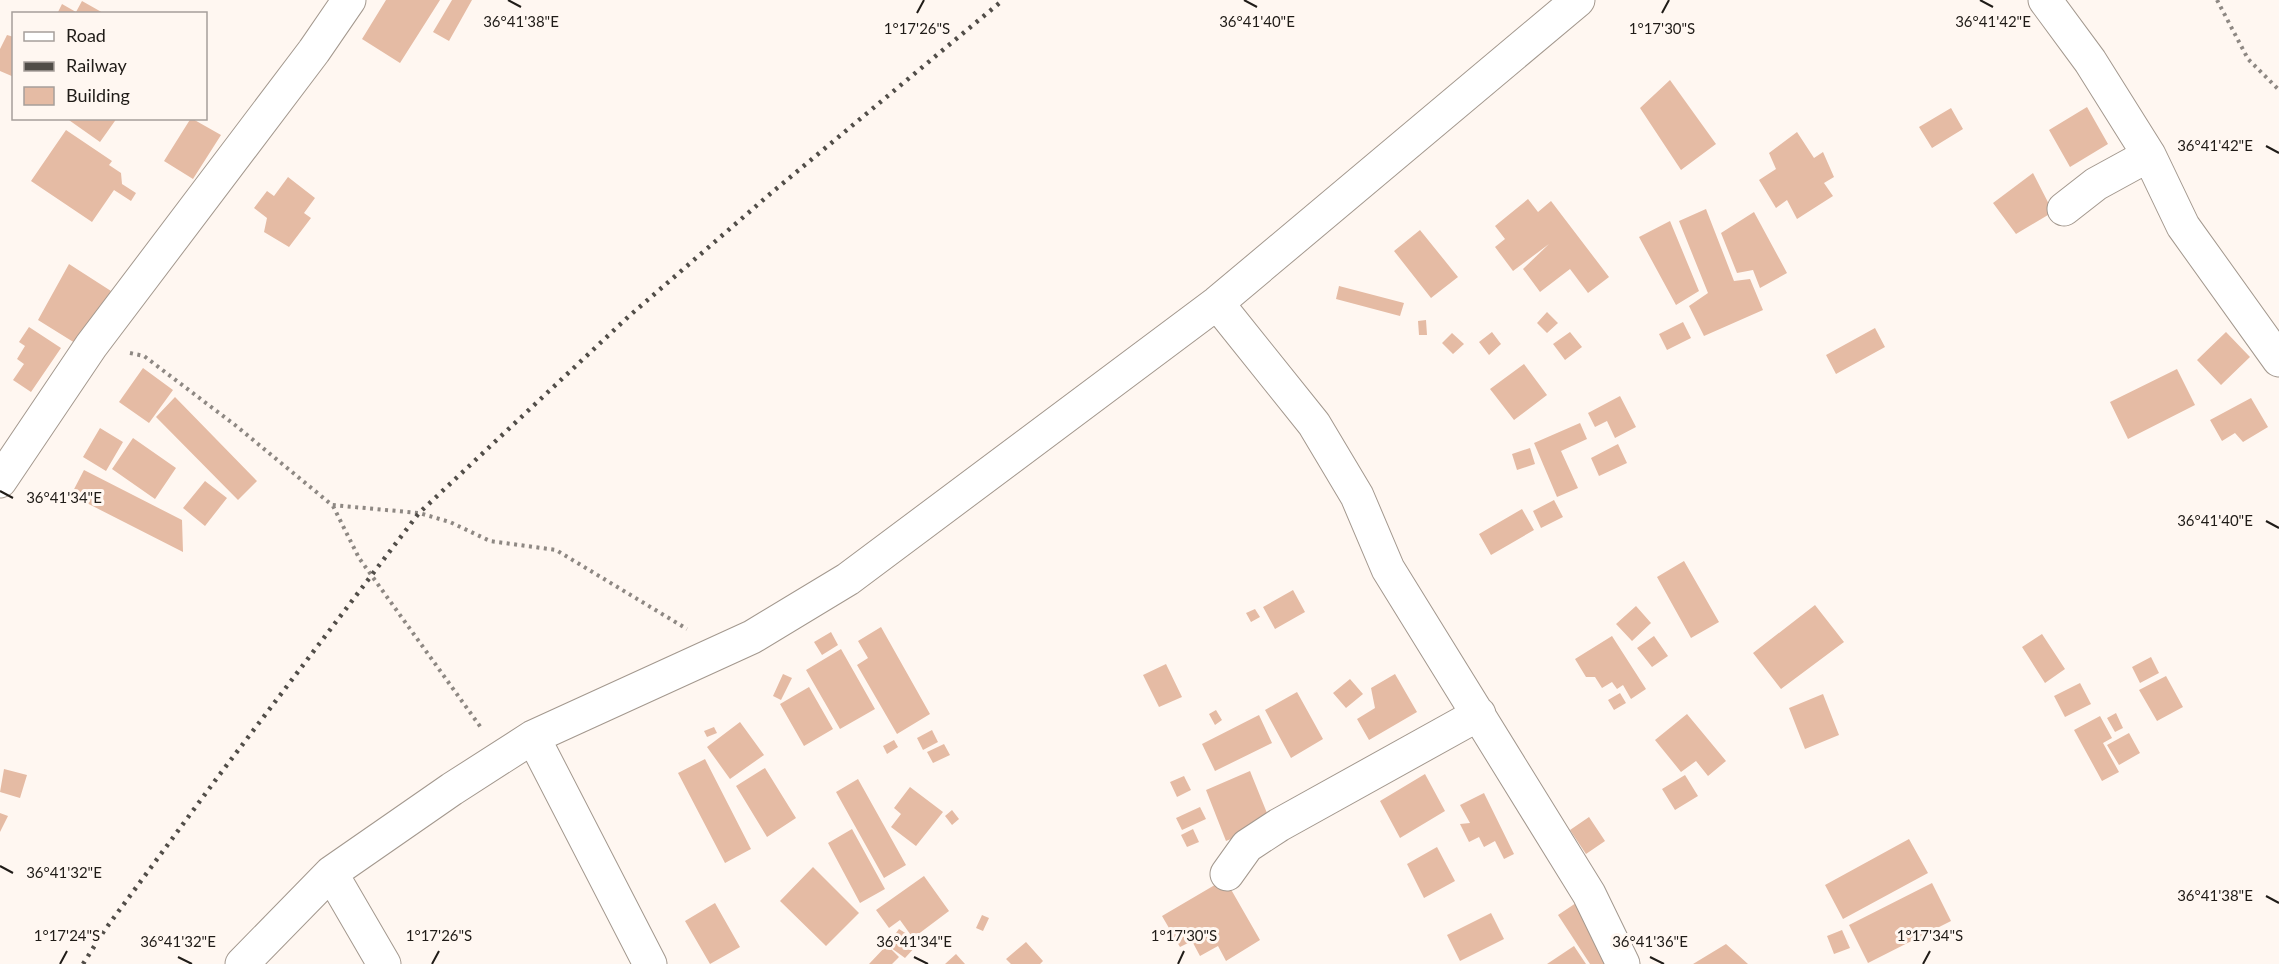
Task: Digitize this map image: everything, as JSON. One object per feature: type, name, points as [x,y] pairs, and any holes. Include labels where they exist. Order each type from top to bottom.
[{"type":"street","points":[[0,481],[91,346],[314,51],[349,0]]},
{"type":"street","points":[[242,964],[331,873],[533,737],[752,637],[848,579],[1217,303],[1578,0]]},
{"type":"street","points":[[2044,0],[2090,62],[2150,155],[2183,226],[2279,360]]},
{"type":"street","points":[[2064,209],[2096,184],[2150,155]]},
{"type":"street","points":[[1217,303],[1314,424],[1357,496],[1389,569],[1588,894],[1623,964]]},
{"type":"street","points":[[1227,874],[1247,846],[1479,714]]},
{"type":"street","points":[[533,737],[650,964]]},
{"type":"street","points":[[331,873],[384,964]]},
{"type":"path","points":[[2217,0],[2248,59],[2279,90]]},
{"type":"path","points":[[91,346],[144,356],[235,424],[332,505],[359,558],[502,757]]},
{"type":"path","points":[[332,505],[419,513],[450,522],[490,540],[556,550],[721,650]]},
{"type":"building","points":[[386,0],[440,0],[400,63],[362,39]]},
{"type":"building","points":[[452,0],[472,0],[449,41],[433,32]]},
{"type":"building","points":[[82,1],[101,12],[76,12]]},
{"type":"building","points":[[62,4],[76,12],[58,12]]},
{"type":"building","points":[[7,35],[12,36],[12,76],[0,71],[0,49]]},
{"type":"building","points":[[1670,80],[1716,144],[1681,170],[1640,108]]},
{"type":"building","points":[[2087,107],[2108,144],[2070,167],[2049,130]]},
{"type":"building","points":[[1951,108],[1963,129],[1932,148],[1919,127]]},
{"type":"building","points":[[69,120],[116,120],[100,142]]},
{"type":"building","points":[[190,120],[195,120],[221,135],[193,179],[164,161]]},
{"type":"building","points":[[66,130],[112,161],[109,165],[121,173],[122,184],[136,193],[131,201],[114,190],[92,222],[31,181]]},
{"type":"building","points":[[1797,132],[1814,158],[1823,152],[1834,177],[1824,183],[1833,196],[1797,219],[1787,200],[1776,208],[1759,180],[1776,169],[1769,153]]},
{"type":"building","points":[[2033,173],[2053,212],[2016,234],[1993,203]]},
{"type":"building","points":[[288,177],[315,198],[304,213],[311,218],[289,247],[264,232],[267,218],[254,208],[267,191],[274,196]]},
{"type":"building","points":[[1528,199],[1538,212],[1551,201],[1609,277],[1588,293],[1570,269],[1540,292],[1523,269],[1549,244],[1513,271],[1495,247],[1505,239],[1495,226]]},
{"type":"building","points":[[1706,209],[1734,281],[1750,279],[1763,310],[1704,336],[1689,306],[1708,293],[1679,221]]},
{"type":"building","points":[[1754,212],[1787,273],[1760,288],[1753,270],[1737,273],[1721,233]]},
{"type":"building","points":[[1670,221],[1699,291],[1676,305],[1639,237]]},
{"type":"building","points":[[1420,230],[1458,277],[1431,298],[1394,251]]},
{"type":"building","points":[[69,264],[111,291],[75,343],[38,320]]},
{"type":"building","points":[[1339,286],[1404,303],[1400,316],[1336,299]]},
{"type":"building","points":[[1547,312],[1558,323],[1547,333],[1537,323]]},
{"type":"building","points":[[1426,320],[1427,335],[1419,335],[1418,321]]},
{"type":"building","points":[[1683,322],[1691,338],[1667,350],[1659,334]]},
{"type":"building","points":[[29,327],[61,348],[31,392],[13,380],[24,364],[17,359],[25,346],[19,342]]},
{"type":"building","points":[[1875,328],[1885,347],[1836,374],[1826,355]]},
{"type":"building","points":[[1492,332],[1501,344],[1489,355],[1479,342]]},
{"type":"building","points":[[1570,332],[1582,347],[1565,360],[1553,344]]},
{"type":"building","points":[[2226,332],[2250,357],[2221,385],[2197,360]]},
{"type":"building","points":[[1452,333],[1464,344],[1453,354],[1442,343]]},
{"type":"building","points":[[1524,364],[1547,395],[1514,420],[1490,389]]},
{"type":"building","points":[[143,368],[173,390],[149,423],[119,402]]},
{"type":"building","points":[[2177,369],[2195,405],[2128,439],[2110,402]]},
{"type":"building","points":[[1620,396],[1636,427],[1615,438],[1607,421],[1595,427],[1588,413]]},
{"type":"building","points":[[175,397],[257,481],[238,500],[156,417]]},
{"type":"building","points":[[2251,398],[2268,427],[2243,442],[2235,433],[2222,441],[2210,420]]},
{"type":"building","points":[[1580,423],[1587,439],[1561,451],[1578,488],[1557,497],[1534,443]]},
{"type":"building","points":[[100,428],[123,442],[106,471],[83,457]]},
{"type":"building","points":[[133,438],[176,468],[155,499],[112,469]]},
{"type":"building","points":[[1618,444],[1627,463],[1599,476],[1591,458]]},
{"type":"building","points":[[1530,448],[1535,464],[1517,470],[1512,454]]},
{"type":"building","points":[[84,470],[182,520],[183,552],[71,495]]},
{"type":"building","points":[[205,481],[227,498],[205,526],[183,508]]},
{"type":"building","points":[[1554,500],[1563,517],[1541,528],[1533,511]]},
{"type":"building","points":[[1522,509],[1534,530],[1491,555],[1479,534]]},
{"type":"building","points":[[1684,561],[1719,622],[1691,638],[1657,577]]},
{"type":"building","points":[[1293,590],[1305,612],[1275,629],[1263,607]]},
{"type":"building","points":[[1815,605],[1844,642],[1781,689],[1753,653]]},
{"type":"building","points":[[1636,606],[1651,623],[1632,641],[1616,624]]},
{"type":"building","points":[[1255,609],[1260,617],[1251,622],[1246,613]]},
{"type":"building","points":[[881,627],[930,714],[897,734],[857,665],[868,658],[858,641]]},
{"type":"building","points":[[831,632],[838,645],[822,655],[814,642]]},
{"type":"building","points":[[2042,634],[2065,669],[2045,683],[2022,647]]},
{"type":"building","points":[[1612,636],[1646,689],[1631,699],[1623,685],[1617,689],[1612,682],[1602,688],[1595,677],[1586,677],[1575,659]]},
{"type":"building","points":[[1654,636],[1668,656],[1652,667],[1637,648]]},
{"type":"building","points":[[841,649],[875,709],[840,729],[806,670]]},
{"type":"building","points":[[2151,657],[2159,673],[2140,683],[2132,667]]},
{"type":"building","points":[[1166,664],[1182,697],[1159,707],[1143,675]]},
{"type":"building","points":[[783,674],[792,678],[781,700],[773,696]]},
{"type":"building","points":[[1395,674],[1417,712],[1369,740],[1357,719],[1375,708],[1371,688]]},
{"type":"building","points":[[2166,676],[2183,707],[2157,721],[2139,690]]},
{"type":"building","points":[[1350,679],[1363,694],[1346,708],[1333,693]]},
{"type":"building","points":[[2080,683],[2091,704],[2065,717],[2054,696]]},
{"type":"building","points":[[809,687],[833,729],[804,746],[780,704]]},
{"type":"building","points":[[1297,692],[1323,739],[1291,758],[1265,710]]},
{"type":"building","points":[[1620,693],[1626,703],[1614,710],[1608,700]]},
{"type":"building","points":[[1823,694],[1839,735],[1805,749],[1789,708]]},
{"type":"building","points":[[1216,710],[1222,720],[1215,725],[1209,714]]},
{"type":"building","points":[[2116,713],[2123,728],[2115,732],[2107,718]]},
{"type":"building","points":[[1687,714],[1726,761],[1708,776],[1696,761],[1681,772],[1655,740]]},
{"type":"building","points":[[1259,715],[1272,743],[1215,771],[1202,744]]},
{"type":"building","points":[[2100,716],[2112,738],[2103,743],[2119,772],[2102,781],[2074,730]]},
{"type":"building","points":[[740,722],[764,755],[730,779],[707,747]]},
{"type":"building","points":[[714,727],[717,733],[707,737],[704,731]]},
{"type":"building","points":[[932,730],[938,742],[923,750],[917,738]]},
{"type":"building","points":[[2129,733],[2140,753],[2119,765],[2107,745]]},
{"type":"building","points":[[894,740],[898,747],[887,754],[883,746]]},
{"type":"building","points":[[944,744],[950,755],[933,763],[927,752]]},
{"type":"building","points":[[705,759],[751,849],[725,863],[678,773]]},
{"type":"building","points":[[765,768],[796,818],[767,837],[736,786]]},
{"type":"building","points":[[4,769],[27,775],[20,798],[0,792]]},
{"type":"building","points":[[1250,771],[1271,823],[1226,841],[1206,790]]},
{"type":"building","points":[[1425,774],[1445,811],[1400,838],[1380,801]]},
{"type":"building","points":[[1685,775],[1698,796],[1675,810],[1662,789]]},
{"type":"building","points":[[1184,776],[1191,790],[1177,797],[1170,782]]},
{"type":"building","points":[[858,779],[906,865],[884,878],[836,792]]},
{"type":"building","points":[[910,787],[943,812],[916,846],[891,827],[901,814],[894,808]]},
{"type":"building","points":[[1484,793],[1514,854],[1504,859],[1495,841],[1484,847],[1479,837],[1469,842],[1460,824],[1470,823],[1460,805]]},
{"type":"building","points":[[1200,807],[1206,819],[1182,830],[1176,818]]},
{"type":"building","points":[[952,810],[959,819],[952,825],[945,816]]},
{"type":"building","points":[[0,813],[8,816],[0,832]]},
{"type":"building","points":[[1589,817],[1605,841],[1586,854],[1570,830]]},
{"type":"building","points":[[852,829],[885,889],[860,903],[828,843]]},
{"type":"building","points":[[1193,829],[1199,842],[1187,847],[1181,835]]},
{"type":"building","points":[[1909,839],[1928,873],[1843,919],[1825,885]]},
{"type":"building","points":[[1437,847],[1455,881],[1424,898],[1407,864]]},
{"type":"building","points":[[813,867],[859,913],[826,946],[780,901]]},
{"type":"building","points":[[924,876],[949,911],[913,938],[900,920],[889,928],[876,910]]},
{"type":"building","points":[[1225,879],[1260,940],[1226,961],[1218,946],[1200,956],[1192,941],[1180,947],[1162,916]]},
{"type":"building","points":[[1932,883],[1951,921],[1868,963],[1849,925]]},
{"type":"building","points":[[715,903],[740,947],[710,964],[685,921]]},
{"type":"building","points":[[1576,903],[1612,959],[1604,964],[1590,964],[1558,915]]},
{"type":"building","points":[[1491,913],[1504,939],[1460,961],[1447,935]]},
{"type":"building","points":[[982,915],[989,918],[983,931],[976,928]]},
{"type":"building","points":[[899,929],[913,938],[917,945],[905,958],[887,945]]},
{"type":"building","points":[[1842,930],[1850,948],[1834,954],[1827,936]]},
{"type":"building","points":[[1026,942],[1043,961],[1040,964],[1011,964],[1006,959]]},
{"type":"building","points":[[1726,944],[1748,964],[1693,964]]},
{"type":"building","points":[[887,945],[899,957],[892,964],[869,964]]},
{"type":"building","points":[[1574,946],[1586,964],[1547,964]]},
{"type":"building","points":[[956,954],[965,964],[945,964]]},
{"type":"railway","points":[[83,964],[104,931],[217,778],[419,513],[628,317],[770,194],[1003,0]]}]
